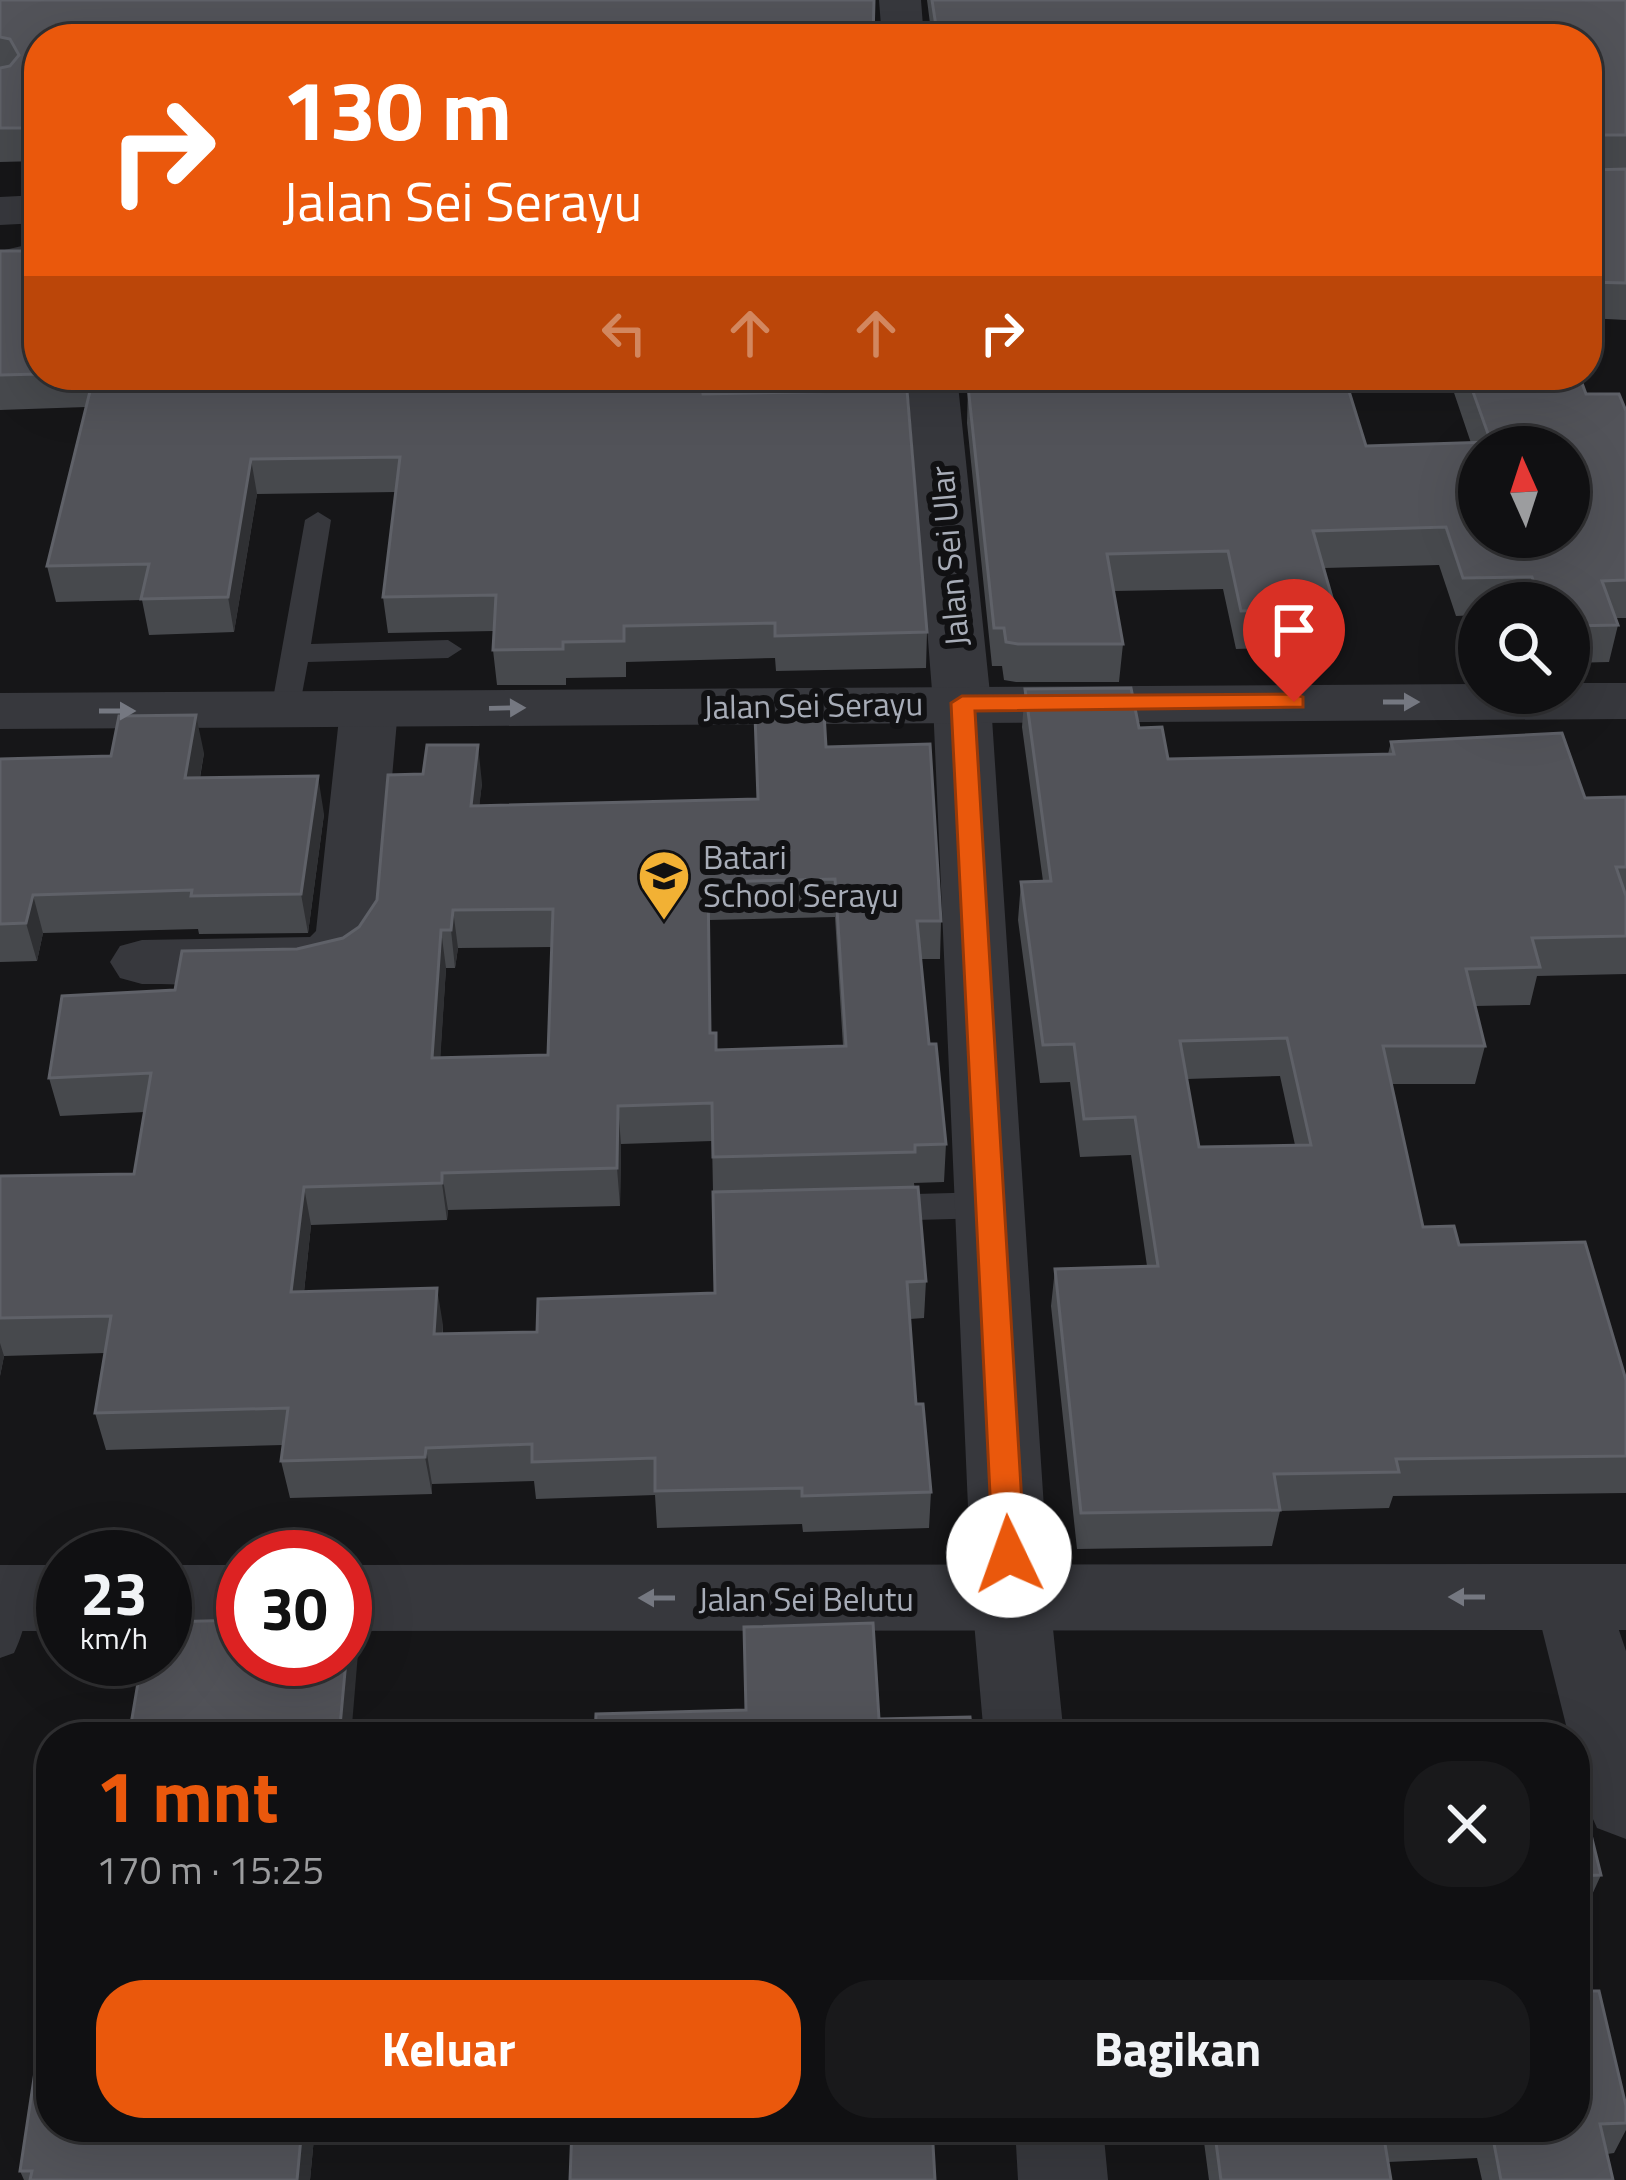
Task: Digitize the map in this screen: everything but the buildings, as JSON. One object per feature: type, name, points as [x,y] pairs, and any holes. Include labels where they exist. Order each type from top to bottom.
[{"type":"street","name":"Jalan Sei Ular","points":[[933,390],[962,703],[1023,1722]]},
{"type":"street","name":"Jalan Sei Serayu","points":[[0,711],[1626,701]]},
{"type":"street","points":[[142,962],[319,959],[341,946],[346,938],[369,709]]},
{"type":"street","points":[[1600,1597],[1626,1802]]},
{"type":"street","name":"Jalan Sei Belutu","points":[[372,1598],[1600,1597]]},
{"type":"street","points":[[1060,2142],[1063,2180]]},
{"type":"lane","points":[[285,710],[318,520]]},
{"type":"lane","points":[[296,652],[448,649]]},
{"type":"lane","points":[[852,1209],[989,1205]]},
{"type":"place","name":"Batari School Serayu","points":[[664,922]]},
{"type":"route","points":[[1009,1555],[962,703],[1294,702]]}]
